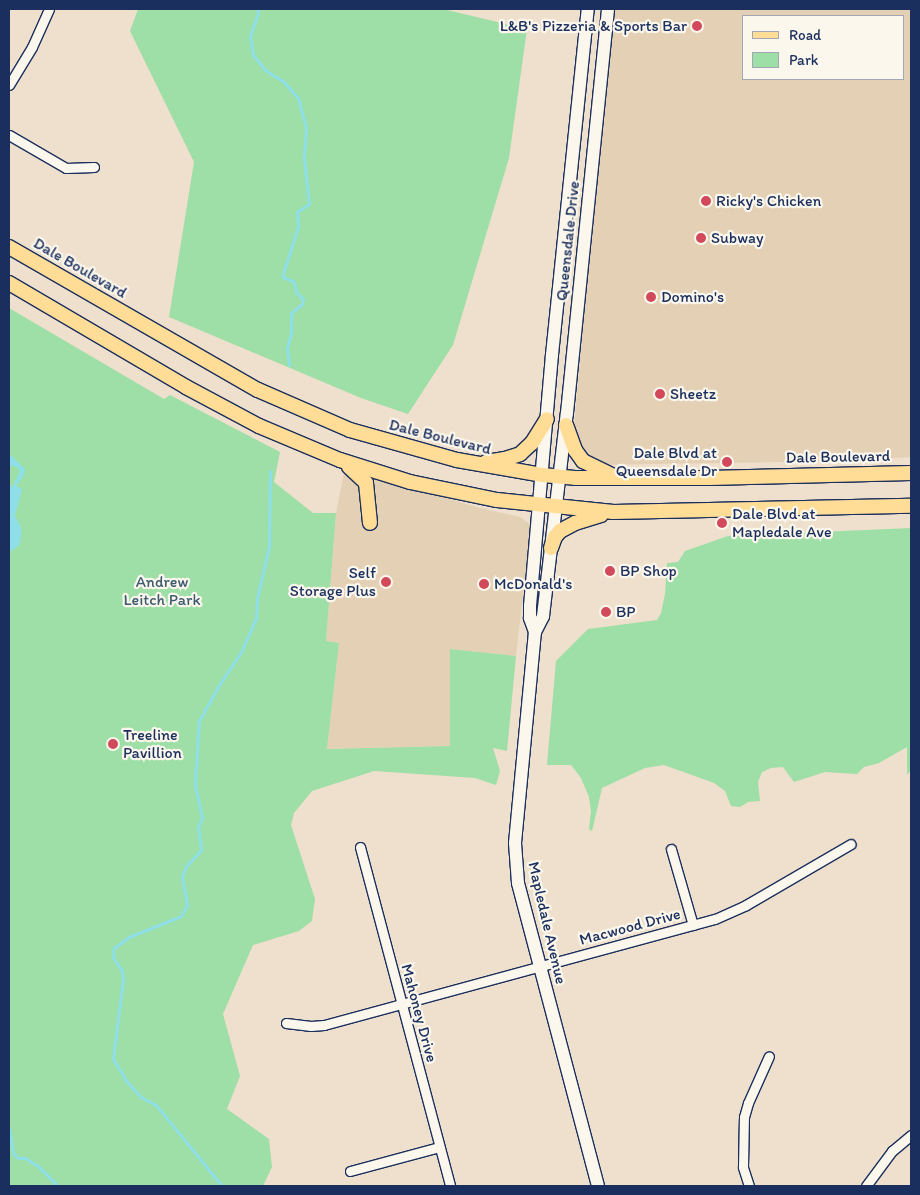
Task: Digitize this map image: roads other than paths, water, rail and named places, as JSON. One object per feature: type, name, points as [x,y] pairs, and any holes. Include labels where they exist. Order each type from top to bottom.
[{"type":"main road","name":"Dale Boulevard","points":[[9,247],[258,390],[358,433],[472,464],[542,475],[620,478],[911,473]]},
{"type":"main road","points":[[9,283],[186,387],[259,426],[340,460],[436,488],[539,506],[613,512],[911,506]]},
{"type":"main road","points":[[472,464],[505,459],[520,454],[532,443],[547,419]]},
{"type":"main road","points":[[566,425],[575,450],[583,461],[620,478]]},
{"type":"main road","points":[[340,460],[366,482],[370,523]]},
{"type":"main road","points":[[550,548],[557,534],[568,526],[613,512]]},
{"type":"street","points":[[9,85],[32,47],[49,9]]},
{"type":"street","name":"Queensdale Drive","points":[[542,475],[588,9]]},
{"type":"street","name":"Queensdale Drive","points":[[559,476],[566,425],[608,9]]},
{"type":"street","points":[[9,134],[66,168],[94,167]]},
{"type":"street","name":"Mapledale Avenue","points":[[542,475],[530,613],[535,632],[515,850],[518,882],[598,1186]]},
{"type":"street","name":"Mapledale Avenue","points":[[535,632],[543,616],[559,476]]},
{"type":"street","name":"Macwood Drive","points":[[286,1023],[311,1026],[324,1025],[730,914],[851,844]]},
{"type":"street","name":"Mahoney Drive","points":[[360,847],[450,1186]]},
{"type":"street","points":[[671,849],[693,925]]},
{"type":"street","points":[[749,1186],[743,1167],[744,1117],[769,1056]]},
{"type":"street","points":[[866,1186],[892,1151],[911,1135]]},
{"type":"street","points":[[350,1171],[439,1147]]},
{"type":"water","points":[[12,456],[25,469],[24,475],[16,486],[22,489],[15,516],[21,527],[21,538],[19,545],[12,551],[9,548],[9,485],[13,486],[20,471],[16,466],[9,467],[9,457]]},
{"type":"waterway","points":[[257,9],[258,13],[250,36],[253,55],[265,70],[284,82],[298,98],[306,127],[304,158],[309,204],[297,212],[298,226],[283,274],[283,277],[294,282],[296,292],[303,299],[302,304],[291,313],[291,333],[287,348],[289,365]]},
{"type":"waterway","points":[[222,1186],[156,1105],[141,1097],[127,1082],[113,1059],[123,979],[122,971],[113,957],[114,948],[129,937],[181,916],[187,905],[182,877],[186,866],[201,850],[198,827],[202,818],[195,784],[199,721],[217,688],[241,652],[256,619],[257,598],[269,547],[270,471]]},
{"type":"waterway","points":[[9,1128],[13,1153],[18,1158],[25,1158],[38,1166],[58,1186]]},
{"type":"place","name":"L&B's Pizzeria & Sports Bar","points":[[697,26]]},
{"type":"place","name":"Ricky's Chicken","points":[[706,201]]},
{"type":"place","name":"Subway","points":[[701,238]]},
{"type":"place","name":"Domino's","points":[[651,297]]},
{"type":"place","name":"Sheetz","points":[[660,394]]},
{"type":"place","name":"Dale Blvd at Queensdale Dr","points":[[727,462]]},
{"type":"place","name":"Dale Blvd at Mapledale Ave","points":[[722,523]]},
{"type":"place","name":"BP Shop","points":[[610,571]]},
{"type":"place","name":"Self Storage Plus","points":[[386,582]]},
{"type":"place","name":"McDonald's","points":[[484,584]]},
{"type":"place","name":"BP","points":[[606,612]]},
{"type":"place","name":"Treeline Pavillion","points":[[113,744]]},
{"type":"park label","name":"Andrew Leitch Park","points":[[162,591]]}]
